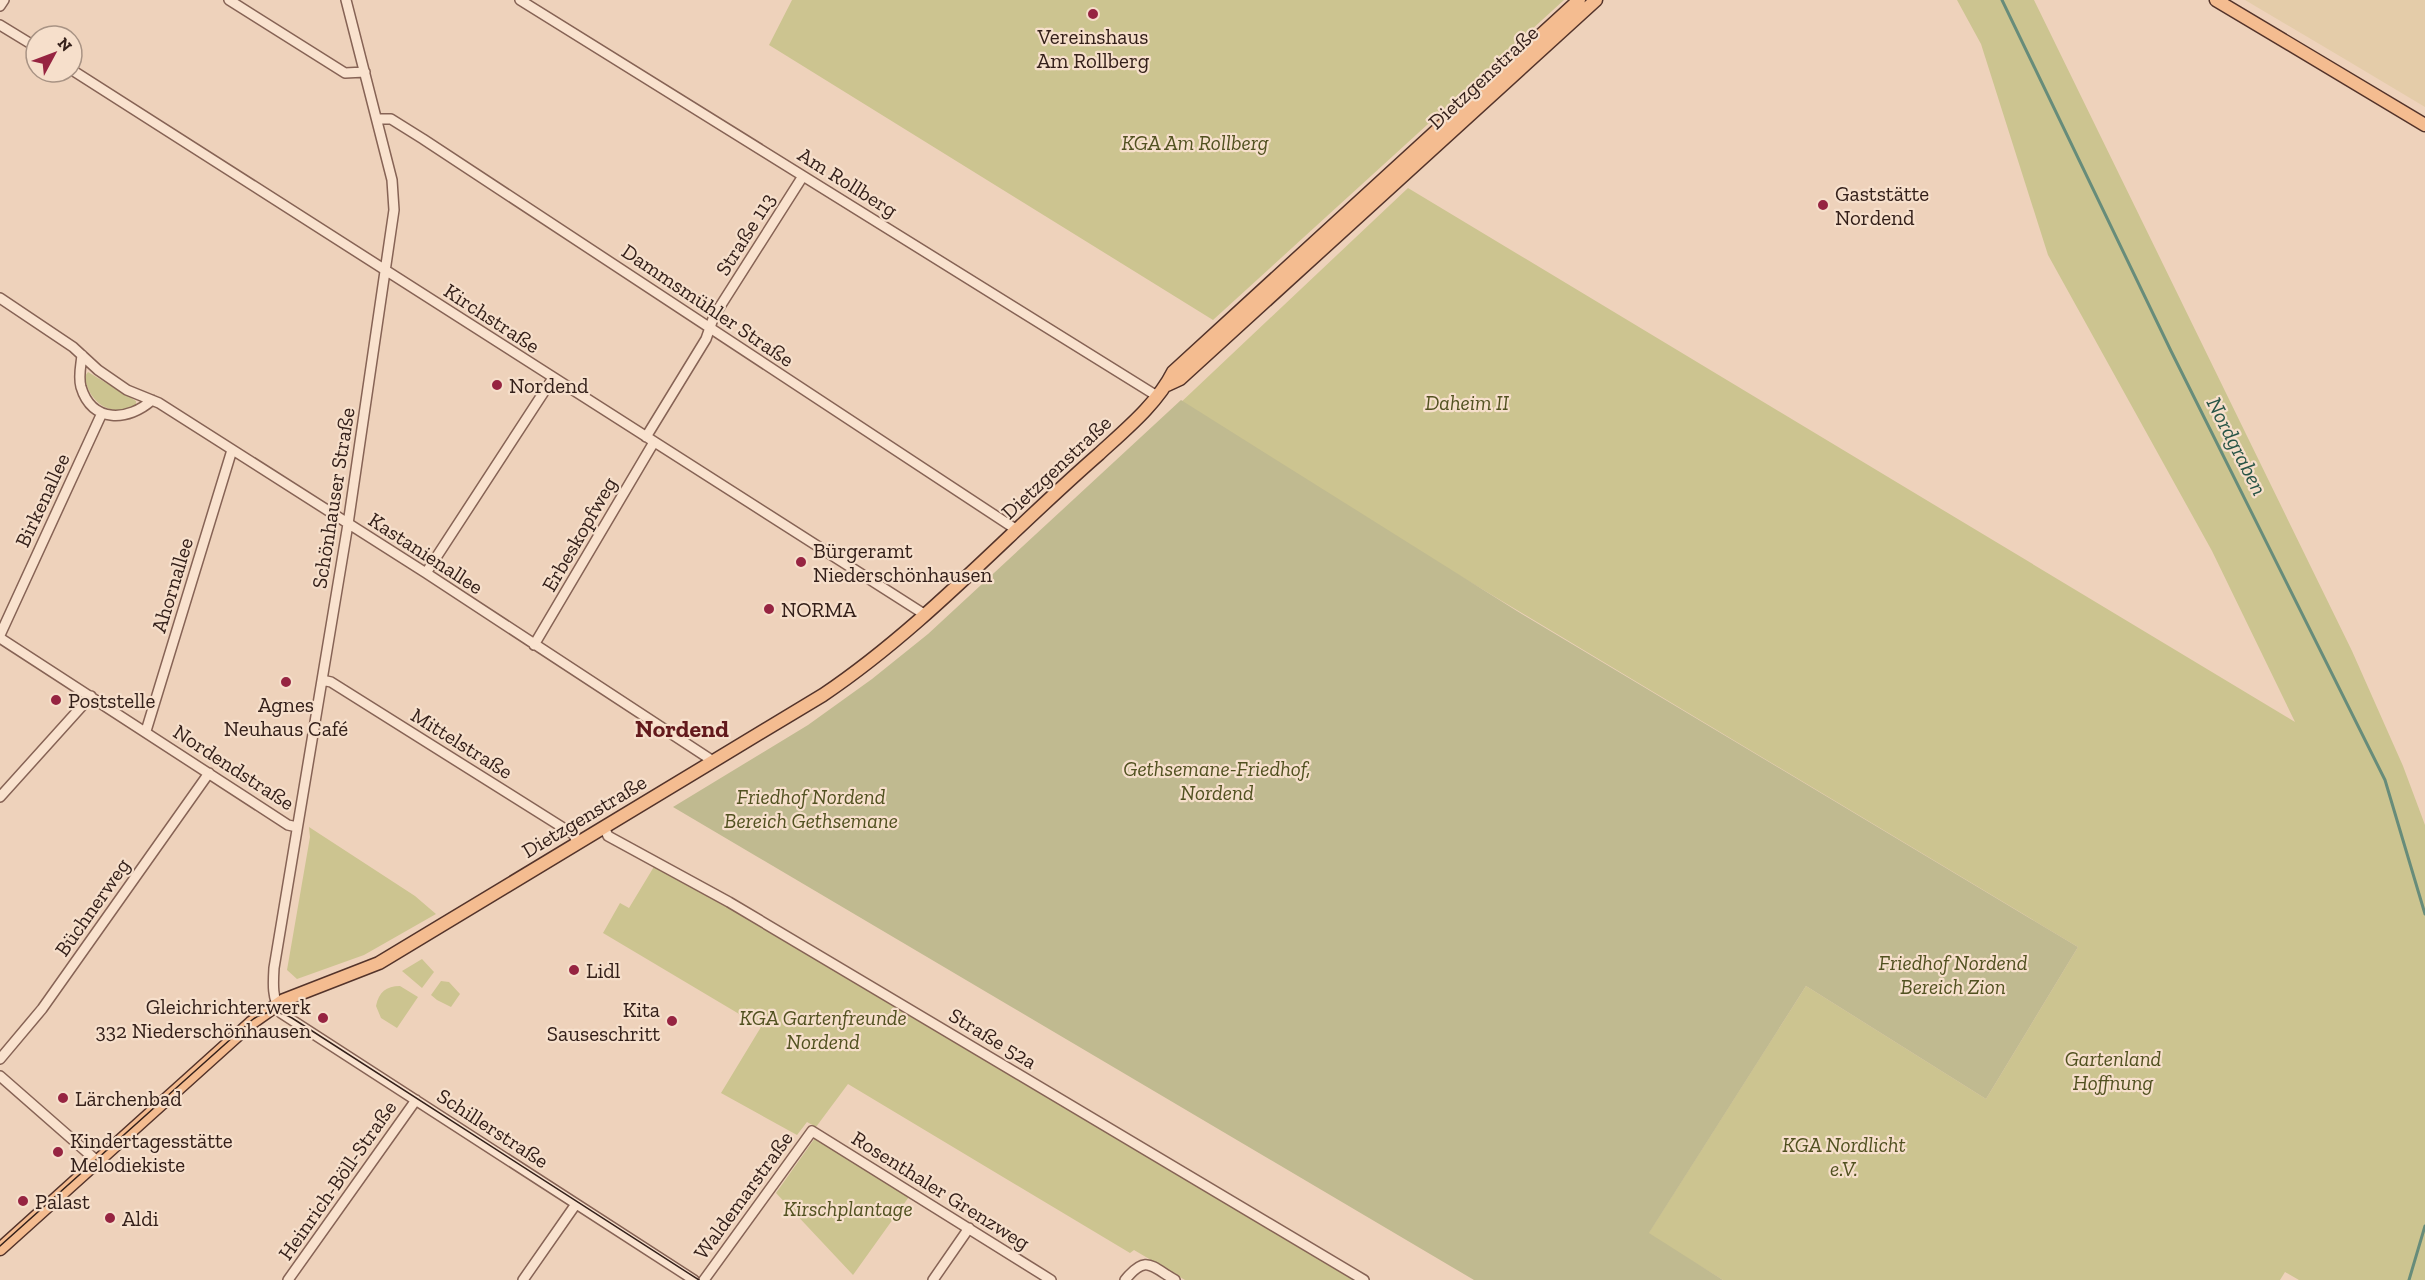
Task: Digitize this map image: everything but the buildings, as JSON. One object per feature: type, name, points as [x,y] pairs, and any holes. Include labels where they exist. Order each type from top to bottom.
[{"type":"main road","name":"Dietzgenstraße","points":[[1392,179],[1579,0]]},
{"type":"main road","name":"Dietzgenstraße","points":[[0,1249],[243,1030],[276,1004],[379,963],[836,686],[878,654],[1017,531],[1128,427],[1167,385],[1173,372],[1596,0]]},
{"type":"main road","points":[[2216,0],[2425,125]]},
{"type":"street","points":[[0,6],[4,0]]},
{"type":"street","points":[[229,0],[345,73],[365,72]]},
{"type":"street","name":"Schönhauser Straße","points":[[276,1004],[273,987],[274,968],[348,524],[386,270],[394,196],[346,0]]},
{"type":"street","name":"Am Rollberg","points":[[520,0],[1157,396]]},
{"type":"street","points":[[0,24],[24,39]]},
{"type":"street","name":"Kirchstraße","points":[[84,78],[924,614]]},
{"type":"street","name":"Dammsmühler Straße","points":[[376,119],[391,119],[423,139],[1017,531]]},
{"type":"street","name":"Straße 113","points":[[650,440],[706,339],[714,316],[803,176]]},
{"type":"street","name":"Kastanienallee","points":[[1,301],[82,355],[98,370],[127,390],[152,400],[232,450],[426,573],[713,761]]},
{"type":"street","points":[[82,355],[79,376],[81,388],[87,400],[102,413],[115,416],[130,415],[143,409],[152,400]]},
{"type":"street","points":[[426,573],[553,378]]},
{"type":"street","name":"Birkenallee","points":[[0,636],[102,413]]},
{"type":"street","name":"Erbeskopfweg","points":[[534,645],[650,440]]},
{"type":"street","name":"Ahornallee","points":[[146,731],[232,450]]},
{"type":"street","name":"Nordendstraße","points":[[0,636],[288,825],[297,826]]},
{"type":"street","name":"Mittelstraße","points":[[322,680],[331,682],[573,834],[578,843]]},
{"type":"street","points":[[0,797],[91,696]]},
{"type":"street","name":"Büchnerweg","points":[[0,1059],[42,1009],[209,773]]},
{"type":"street","name":"Straße 52a","points":[[604,827],[608,836],[729,902],[1364,1280]]},
{"type":"street","name":"Schillerstraße","points":[[276,1004],[280,1012],[694,1280]]},
{"type":"street","points":[[0,1076],[97,1161]]},
{"type":"street","name":"Heinrich-Böll-Straße","points":[[288,1280],[416,1100]]},
{"type":"street","name":"Rosenthaler Grenzweg","points":[[812,1131],[1051,1280]]},
{"type":"street","name":"Waldemarstraße","points":[[704,1280],[812,1131]]},
{"type":"street","points":[[523,1280],[576,1204]]},
{"type":"street","points":[[933,1280],[969,1228]]},
{"type":"street","points":[[1125,1280],[1134,1268],[1142,1264],[1149,1265],[1175,1280]]},
{"type":"shaded area","points":[[2245,0],[2425,0],[2425,107],[2343,58]]},
{"type":"green space","name":"KGA Am Rollberg","points":[[792,0],[1564,0],[1213,320],[769,45]]},
{"type":"green space","points":[[1957,0],[2034,0],[2352,651],[2403,766],[2425,825],[2425,1280],[2299,1280],[2285,1272],[2280,1280],[1723,1280],[1648,1234],[1806,986],[1986,1099],[2078,947],[1177,406],[1408,188],[2295,722],[2212,551],[2048,255],[1981,44]]},
{"type":"green space","points":[[88,372],[136,401],[136,405],[118,410],[102,406],[90,393],[85,376]]},
{"type":"green space","name":"Gethsemane-Friedhof, Nordend","points":[[1181,400],[1517,611],[2078,947],[1986,1099],[1806,986],[1649,1233],[1723,1280],[1474,1280],[673,807],[808,725],[872,679],[928,634]]},
{"type":"green space","points":[[309,827],[415,896],[436,914],[364,955],[297,979],[287,970],[310,837]]},
{"type":"green space","name":"KGA Gartenfreunde Nordend","points":[[655,865],[1364,1280],[1185,1280],[1134,1250],[1130,1253],[848,1084],[816,1127],[807,1122],[797,1135],[721,1093],[761,1027],[603,933],[620,903],[629,908]]},
{"type":"green space","points":[[422,959],[434,972],[422,988],[402,971]]},
{"type":"green space","points":[[441,981],[449,982],[460,994],[451,1007],[431,995]]},
{"type":"green space","points":[[400,986],[418,997],[397,1028],[381,1018],[376,1006],[384,991]]},
{"type":"green space","name":"Kirschplantage","points":[[815,1138],[911,1194],[853,1275],[776,1193]]},
{"type":"waterway","name":"Nordgraben","points":[[2002,0],[2171,351],[2385,780],[2425,914]]},
{"type":"waterway","name":"Nordgraben","points":[[2409,1280],[2425,1226]]},
{"type":"tram line","points":[[0,1246],[252,1020],[262,1014],[276,1012],[292,1018],[699,1280]]},
{"type":"place","name":"Vereinshaus Am Rollberg","points":[[1093,14]]},
{"type":"place","name":"Gaststätte Nordend","points":[[1823,205]]},
{"type":"place","name":"Nordend","points":[[497,385]]},
{"type":"place","name":"Bürgeramt Niederschönhausen","points":[[801,562]]},
{"type":"place","name":"NORMA","points":[[769,609]]},
{"type":"place","name":"Agnes Neuhaus Café","points":[[286,682]]},
{"type":"place","name":"Poststelle","points":[[56,700]]},
{"type":"place","name":"Lidl","points":[[574,970]]},
{"type":"place","name":"Gleichrichterwerk 332 Niederschönhausen","points":[[323,1018]]},
{"type":"place","name":"Kita Sauseschritt","points":[[672,1021]]},
{"type":"place","name":"Lärchenbad","points":[[63,1098]]},
{"type":"place","name":"Kindertagesstätte Melodiekiste","points":[[58,1152]]},
{"type":"place","name":"Palast","points":[[23,1201]]},
{"type":"place","name":"Aldi","points":[[110,1218]]},
{"type":"district","name":"Nordend","points":[[682,728]]},
{"type":"park label","name":"Daheim II","points":[[1467,402]]},
{"type":"park label","name":"Friedhof Nordend Bereich Gethsemane","points":[[811,808]]},
{"type":"park label","name":"Friedhof Nordend Bereich Zion","points":[[1953,974]]},
{"type":"park label","name":"Gartenland Hoffnung","points":[[2113,1070]]},
{"type":"park label","name":"KGA Nordlicht e.V.","points":[[1844,1156]]}]
